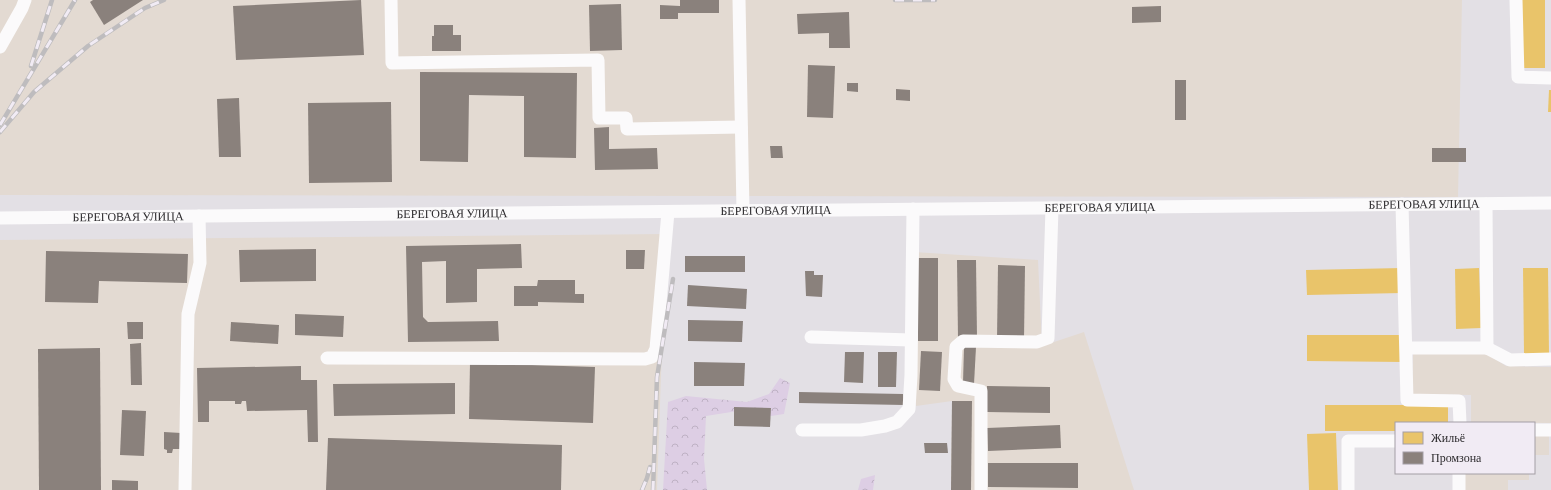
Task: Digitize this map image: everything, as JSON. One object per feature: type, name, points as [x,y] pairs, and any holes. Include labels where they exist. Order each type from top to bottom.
[{"type":"street","points":[[0,47],[25,0]]},
{"type":"street","points":[[391,0],[392,63],[598,60],[599,118],[626,118],[627,129],[741,127]]},
{"type":"street","points":[[739,0],[743,211]]},
{"type":"street","points":[[1516,0],[1518,77],[1551,78]]},
{"type":"street","name":"БЕРЕГОВАЯ УЛИЦА","points":[[0,218],[1551,203]]},
{"type":"street","points":[[1402,204],[1408,400],[1459,401],[1460,422]]},
{"type":"street","points":[[1486,204],[1487,348]]},
{"type":"street","points":[[981,490],[981,390],[958,386],[954,379],[956,347],[963,341],[1037,342],[1048,338],[1052,208]]},
{"type":"street","points":[[802,430],[861,430],[897,422],[908,409],[911,340],[913,209]]},
{"type":"street","points":[[327,358],[646,359],[652,357],[656,349],[668,212]]},
{"type":"street","points":[[185,490],[188,314],[200,263],[199,216]]},
{"type":"street","points":[[811,337],[911,340]]},
{"type":"street","points":[[1407,348],[1487,348],[1510,360],[1551,359]]},
{"type":"street","points":[[1535,430],[1551,430]]},
{"type":"street","points":[[1348,490],[1348,441],[1395,441]]},
{"type":"street","points":[[1459,474],[1459,490]]},
{"type":"shaded area","points":[[0,0],[1462,0],[1458,197],[0,195]]},
{"type":"shaded area","points":[[666,234],[657,490],[0,490],[0,240]]},
{"type":"shaded area","points":[[914,252],[1038,260],[1042,346],[1084,332],[1134,490],[951,490],[952,401],[916,406]]},
{"type":"shaded area","points":[[1413,353],[1487,354],[1506,366],[1551,367],[1551,423],[1471,422],[1471,395],[1412,394]]},
{"type":"shaded area","points":[[1535,435],[1549,435],[1549,455],[1535,455]]},
{"type":"shaded area","points":[[1464,474],[1529,474],[1529,480],[1508,480],[1508,490],[1464,490]]},
{"type":"green space","points":[[780,378],[790,383],[784,414],[771,416],[744,410],[706,416],[704,459],[707,490],[663,490],[668,402],[686,396],[747,402],[769,394]]},
{"type":"green space","points":[[875,475],[873,490],[858,490],[861,479]]},
{"type":"building: Жильё","points":[[1521,0],[1545,0],[1545,68],[1521,68]]},
{"type":"building: Жильё","points":[[1549,90],[1551,90],[1551,112],[1548,112]]},
{"type":"building: Жильё","points":[[1402,268],[1402,293],[1307,295],[1306,270]]},
{"type":"building: Жильё","points":[[1479,268],[1481,328],[1456,329],[1455,269]]},
{"type":"building: Жильё","points":[[1523,268],[1548,268],[1549,354],[1524,354]]},
{"type":"building: Жильё","points":[[1307,335],[1403,335],[1403,362],[1307,361]]},
{"type":"building: Жильё","points":[[1325,405],[1448,405],[1448,422],[1395,422],[1395,431],[1325,431]]},
{"type":"building: Жильё","points":[[1336,433],[1338,490],[1309,490],[1307,434]]},
{"type":"building: Промзона","points":[[93,0],[143,0],[104,25],[90,2]]},
{"type":"building: Промзона","points":[[361,0],[364,55],[236,60],[233,6]]},
{"type":"building: Промзона","points":[[680,0],[719,0],[719,13],[678,13],[678,19],[660,19],[660,5],[680,6]]},
{"type":"building: Промзона","points":[[621,4],[622,50],[590,51],[589,5]]},
{"type":"building: Промзона","points":[[1161,6],[1161,22],[1132,23],[1132,7]]},
{"type":"building: Промзона","points":[[849,12],[850,48],[829,48],[829,33],[798,34],[797,14]]},
{"type":"building: Промзона","points":[[434,25],[453,25],[453,35],[461,35],[461,51],[432,51]]},
{"type":"building: Промзона","points":[[808,65],[835,66],[833,118],[807,117]]},
{"type":"building: Промзона","points":[[420,72],[577,73],[576,158],[524,157],[524,96],[469,95],[468,162],[420,161]]},
{"type":"building: Промзона","points":[[1175,80],[1186,80],[1186,120],[1175,120]]},
{"type":"building: Промзона","points":[[847,83],[858,83],[858,92],[847,91]]},
{"type":"building: Промзона","points":[[896,89],[910,90],[910,101],[896,100]]},
{"type":"building: Промзона","points":[[239,98],[241,157],[219,157],[217,99]]},
{"type":"building: Промзона","points":[[391,102],[392,182],[309,183],[308,103]]},
{"type":"building: Промзона","points":[[609,127],[609,149],[657,148],[658,169],[595,170],[594,128]]},
{"type":"building: Промзона","points":[[770,146],[782,146],[783,158],[771,158]]},
{"type":"building: Промзона","points":[[1432,148],[1466,148],[1466,162],[1432,162]]},
{"type":"building: Промзона","points":[[521,244],[522,268],[477,269],[477,302],[446,303],[446,261],[422,262],[423,317],[428,322],[498,321],[499,341],[408,342],[406,246]]},
{"type":"building: Промзона","points":[[316,249],[316,281],[240,282],[239,250]]},
{"type":"building: Промзона","points":[[626,250],[645,250],[644,269],[626,269]]},
{"type":"building: Промзона","points":[[46,251],[188,254],[187,283],[99,281],[98,303],[45,302]]},
{"type":"building: Промзона","points":[[685,256],[745,256],[745,272],[685,272]]},
{"type":"building: Промзона","points":[[918,258],[938,258],[938,341],[918,341]]},
{"type":"building: Промзона","points":[[957,260],[976,260],[977,338],[958,338]]},
{"type":"building: Промзона","points":[[998,265],[1025,266],[1024,339],[997,339]]},
{"type":"building: Промзона","points":[[805,271],[814,271],[814,275],[823,275],[822,297],[806,296]]},
{"type":"building: Промзона","points":[[538,280],[575,280],[575,294],[584,294],[584,303],[538,302],[538,306],[514,306],[514,286],[537,286]]},
{"type":"building: Промзона","points":[[688,285],[747,289],[746,309],[687,306]]},
{"type":"building: Промзона","points":[[295,314],[344,316],[343,337],[295,335]]},
{"type":"building: Промзона","points":[[688,320],[743,321],[742,342],[688,341]]},
{"type":"building: Промзона","points":[[127,322],[143,322],[143,339],[128,339]]},
{"type":"building: Промзона","points":[[231,322],[279,325],[278,344],[230,341]]},
{"type":"building: Промзона","points":[[141,343],[142,385],[131,385],[130,344]]},
{"type":"building: Промзона","points":[[964,347],[976,347],[974,384],[963,383]]},
{"type":"building: Промзона","points":[[100,348],[101,490],[39,490],[38,349]]},
{"type":"building: Промзона","points":[[921,351],[942,352],[940,391],[919,390]]},
{"type":"building: Промзона","points":[[845,352],[864,352],[863,383],[844,382]]},
{"type":"building: Промзона","points":[[878,352],[897,352],[896,387],[878,387]]},
{"type":"building: Промзона","points":[[694,362],[745,363],[744,386],[694,386]]},
{"type":"building: Промзона","points":[[470,363],[595,367],[593,423],[469,419]]},
{"type":"building: Промзона","points":[[301,366],[301,380],[317,380],[318,442],[308,442],[307,410],[247,411],[246,401],[242,401],[241,404],[235,404],[235,401],[209,401],[209,422],[198,422],[197,368]]},
{"type":"building: Промзона","points":[[455,383],[455,414],[334,416],[333,384]]},
{"type":"building: Промзона","points":[[987,386],[1050,387],[1050,413],[987,412]]},
{"type":"building: Промзона","points":[[799,392],[903,394],[904,405],[799,403]]},
{"type":"building: Промзона","points":[[952,401],[972,401],[971,490],[951,490]]},
{"type":"building: Промзона","points":[[734,407],[771,408],[770,427],[734,426]]},
{"type":"building: Промзона","points":[[122,410],[146,411],[144,456],[120,455]]},
{"type":"building: Промзона","points":[[1060,425],[1061,448],[988,451],[987,428]]},
{"type":"building: Промзона","points":[[164,432],[181,433],[181,449],[173,449],[172,453],[167,453],[167,450],[164,449]]},
{"type":"building: Промзона","points":[[328,438],[562,445],[561,490],[326,490]]},
{"type":"building: Промзона","points":[[924,443],[947,443],[948,453],[925,453]]},
{"type":"building: Промзона","points":[[988,463],[1078,463],[1078,488],[988,487]]},
{"type":"building: Промзона","points":[[112,480],[138,481],[138,490],[112,490]]},
{"type":"railway","points":[[31,66],[52,0]]},
{"type":"railway","points":[[0,125],[75,0]]},
{"type":"railway","points":[[0,132],[34,92],[88,46],[145,8],[164,0]]},
{"type":"railway","points":[[895,0],[935,0]]},
{"type":"railway","points":[[653,490],[657,377],[673,279]]},
{"type":"railway","points":[[642,490],[650,467]]}]
